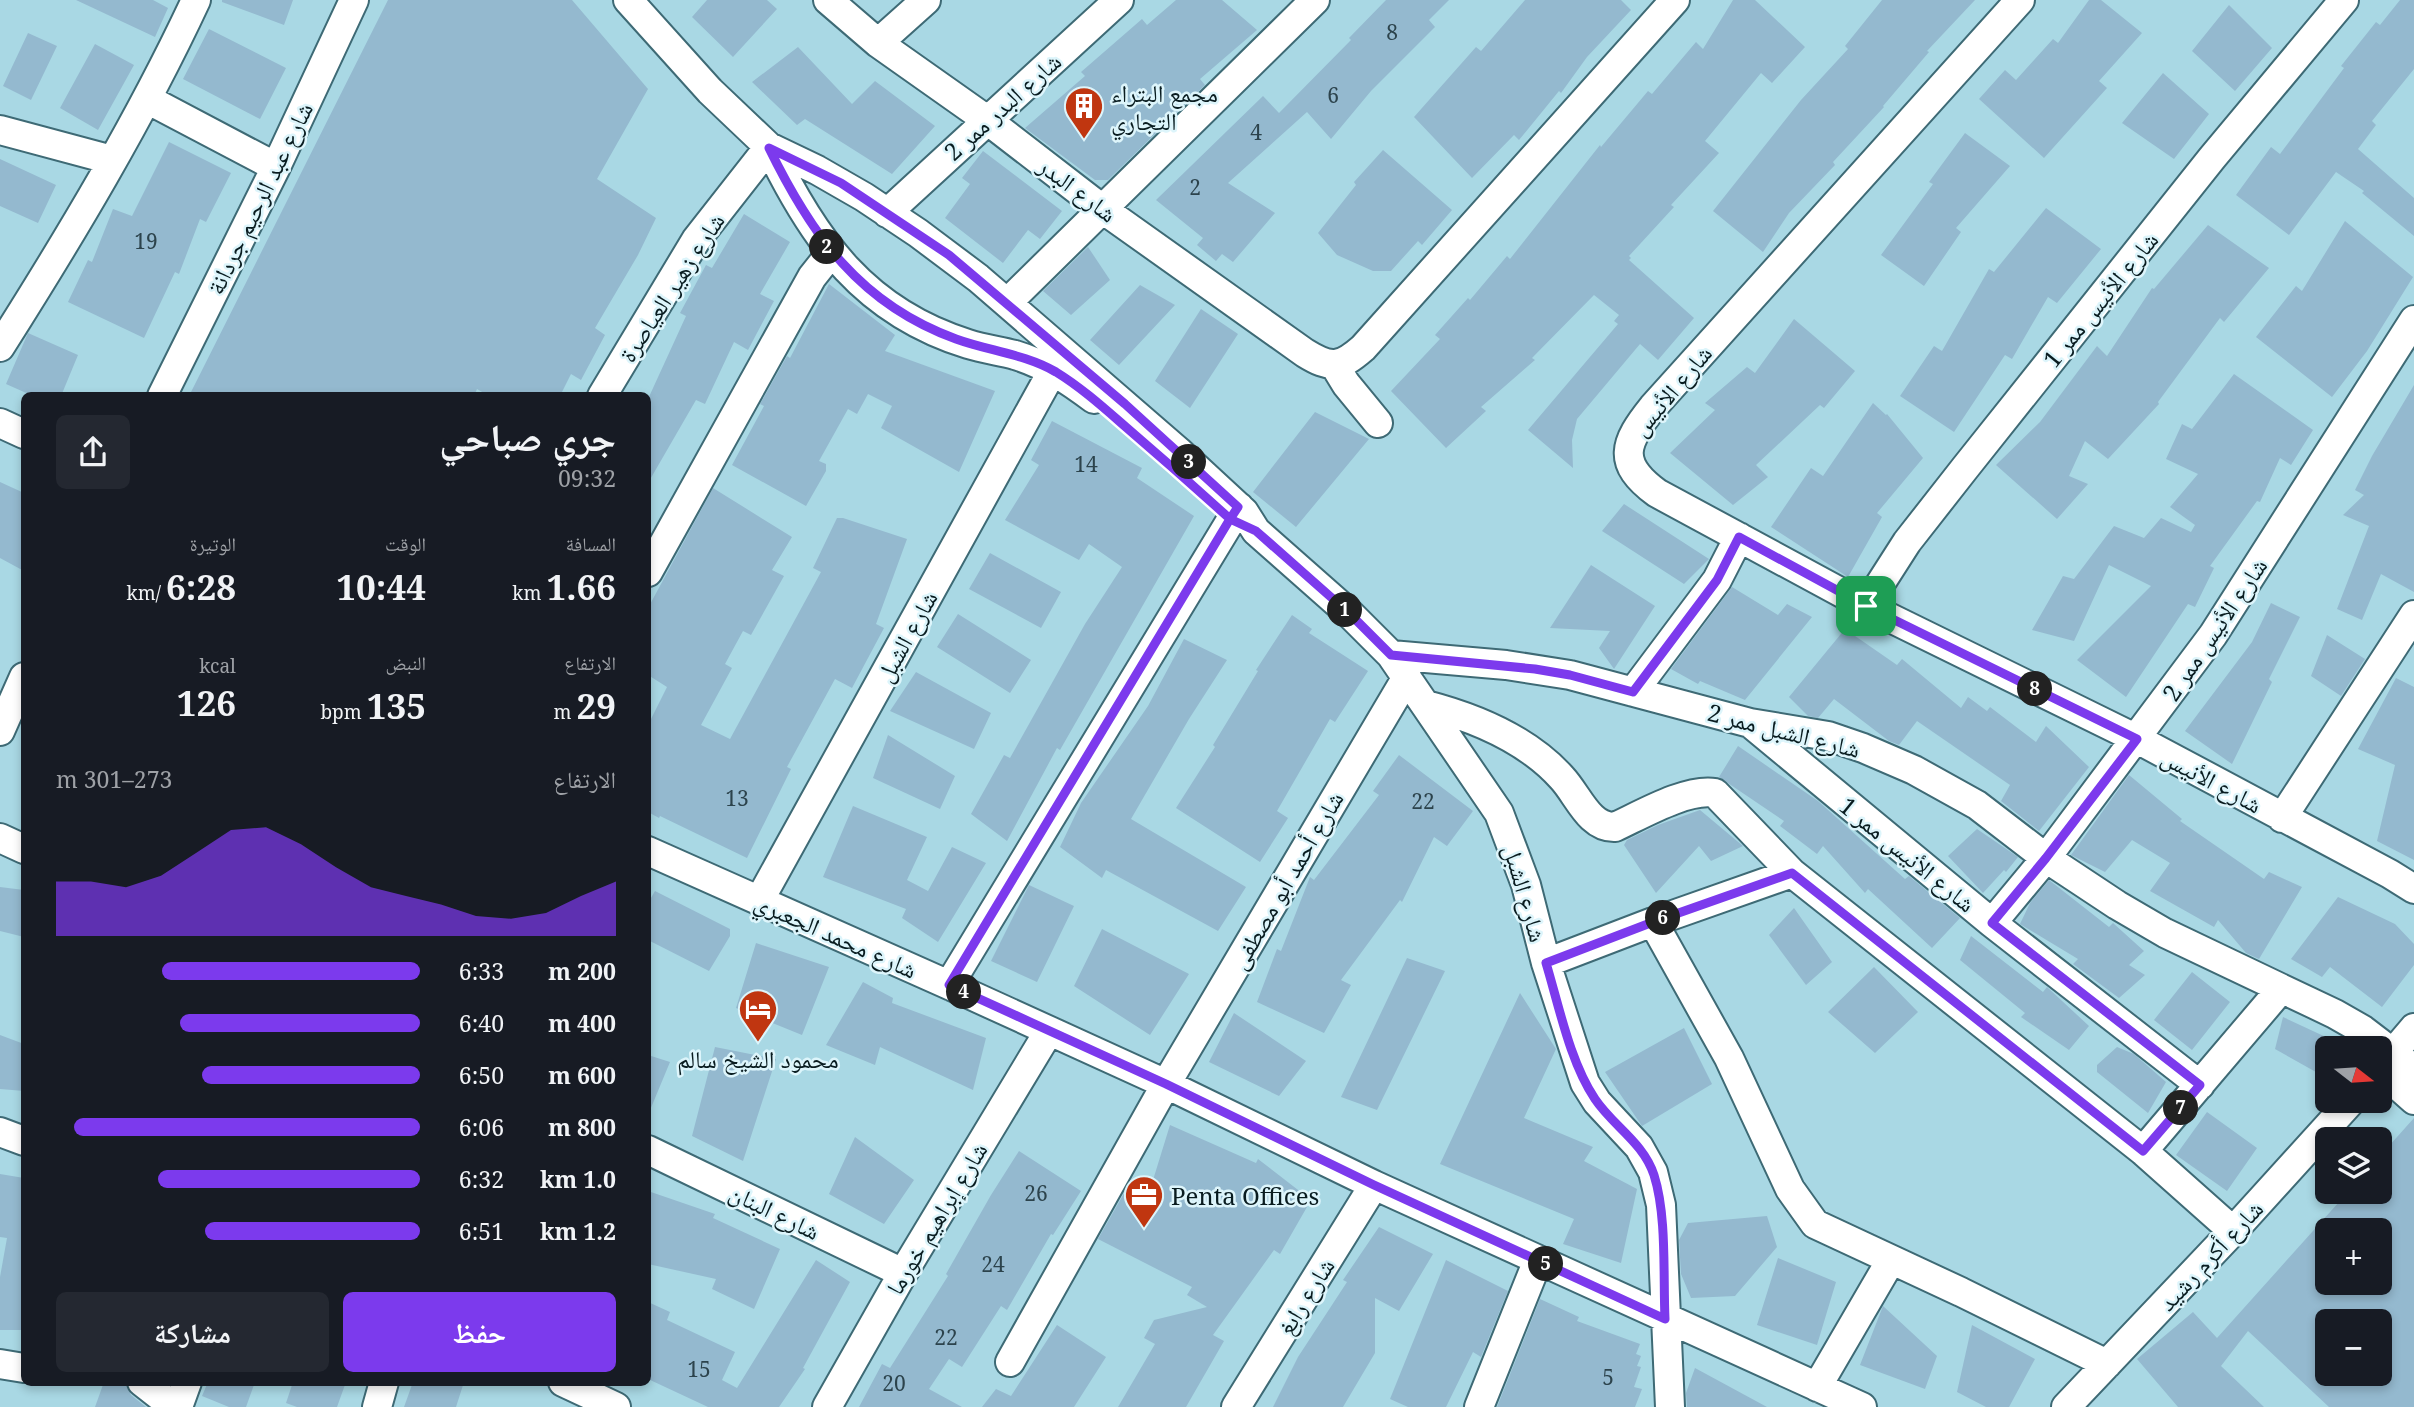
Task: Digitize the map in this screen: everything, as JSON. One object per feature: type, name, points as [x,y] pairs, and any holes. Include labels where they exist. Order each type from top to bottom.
[{"type":"street","points":[[0,346],[147,99],[196,0]]},
{"type":"street","name":"شارع عبد الرحيم جردانة","points":[[164,392],[276,167],[354,0]]},
{"type":"street","points":[[628,0],[710,91],[769,148],[841,183],[949,255],[1007,303],[1120,411],[1234,513],[949,985]]},
{"type":"street","name":"شارع البدر","points":[[828,0],[878,43],[987,120],[1101,208],[1305,353],[1320,362],[1335,366]]},
{"type":"street","points":[[878,43],[926,0]]},
{"type":"street","name":"شارع البدر ممر 2","points":[[887,212],[1119,0]]},
{"type":"street","points":[[1007,303],[1315,0]]},
{"type":"street","points":[[1378,423],[1335,366],[1350,359],[1363,348],[1675,0]]},
{"type":"street","name":"شارع الأنيس","points":[[2020,0],[1637,426],[1628,442],[1627,455],[1632,470],[1657,494],[1866,606],[2137,739],[2414,889]]},
{"type":"street","name":"شارع الأنيس ممر 1","points":[[1866,606],[1907,542],[1957,478],[2344,0]]},
{"type":"street","points":[[147,99],[276,167]]},
{"type":"street","points":[[0,130],[112,160]]},
{"type":"street","points":[[769,148],[797,202],[831,253],[870,292],[917,323],[968,344],[1015,355],[1053,370],[1120,411]]},
{"type":"street","name":"شارع زهير العياصرة","points":[[604,392],[696,240],[769,148]]},
{"type":"street","points":[[651,567],[812,277],[831,253]]},
{"type":"street","name":"شارع الأنيس ممر 2","points":[[1992,923],[2046,858],[2213,635],[2414,320]]},
{"type":"street","name":"شارع الشبل","points":[[759,901],[1053,370]]},
{"type":"street","points":[[0,423],[21,433]]},
{"type":"street","name":"شارع الشبل","points":[[1234,513],[1350,614],[1399,666],[1499,813],[1526,885],[1546,963],[1585,1083],[1597,1102],[1639,1147],[1653,1172],[1661,1205],[1670,1407]]},
{"type":"street","points":[[1633,692],[1717,580],[1739,537]]},
{"type":"street","points":[[2283,818],[2414,614]]},
{"type":"street","name":"شارع الشبل ممر 2","points":[[1399,666],[1535,669],[1570,675],[1750,723],[1828,736],[1914,770],[1977,806],[2046,858],[2117,905],[2165,933],[2335,1014],[2360,1036]]},
{"type":"street","name":"شارع أحمد أبو مصطفى","points":[[1010,1362],[1399,666]]},
{"type":"street","points":[[2,723],[21,683]]},
{"type":"street","points":[[1426,705],[1482,723],[1525,747],[1562,778],[1595,820],[1607,827],[1615,827],[1689,795],[1703,791],[1715,793],[1792,873],[2143,1151],[2233,1231]]},
{"type":"street","name":"شارع الأنيس ممر 1","points":[[1750,723],[1992,923],[2200,1085]]},
{"type":"street","points":[[0,838],[21,848]]},
{"type":"street","name":"شارع محمد الجعبري","points":[[651,852],[1166,1084],[1374,1185],[1861,1407]]},
{"type":"street","points":[[1546,963],[1792,873]]},
{"type":"street","points":[[1653,922],[1729,1058],[1790,1189],[1815,1224],[2107,1364]]},
{"type":"street","points":[[2143,1151],[2281,989]]},
{"type":"street","points":[[2392,1065],[2414,1028]]},
{"type":"street","name":"شارع إبراهيم خورما","points":[[827,1407],[903,1273],[1049,1031]]},
{"type":"street","name":"شارع الشبل ممر 2","points":[[2392,1065],[2414,1100]]},
{"type":"street","name":"شارع أكرم رشيد","points":[[2066,1407],[2233,1231],[2340,1113]]},
{"type":"street","points":[[0,1132],[21,1140]]},
{"type":"street","name":"شارع البنان","points":[[651,1151],[903,1273]]},
{"type":"street","name":"شارع رابغ","points":[[1236,1407],[1374,1185]]},
{"type":"street","points":[[1479,1407],[1538,1260]]},
{"type":"street","points":[[1817,1387],[1891,1260]]},
{"type":"street","points":[[0,1364],[21,1368]]},
{"type":"street","points":[[147,1386],[176,1407],[185,1386]]},
{"type":"street","points":[[377,1407],[383,1386]]},
{"type":"street","points":[[571,1386],[616,1407]]},
{"type":"building","points":[[76,0],[153,0],[168,8],[155,37]]},
{"type":"building","points":[[222,0],[293,0],[284,25]]},
{"type":"building","points":[[388,0],[572,0],[648,89],[597,179],[656,218],[638,255],[595,328],[605,335],[581,380],[571,374],[562,392],[482,392],[477,389],[476,392],[191,392]]},
{"type":"building","points":[[707,0],[767,0],[777,9],[733,57],[692,17]]},
{"type":"building","points":[[1176,0],[1222,0],[1257,30],[1200,79],[1205,85],[1108,180],[1095,180],[1025,128],[1085,76],[1081,72],[1142,19],[1147,25]]},
{"type":"building","points":[[1386,0],[1449,0],[1429,20],[1435,27],[1371,91],[1331,139],[1307,112],[1228,183],[1275,213],[1233,262],[1222,254],[1216,261],[1197,245],[1203,238],[1156,200],[1263,96],[1279,113]]},
{"type":"building","points":[[1525,0],[1621,0],[1631,10],[1587,57],[1561,93],[1559,91],[1519,140],[1514,135],[1472,178],[1414,117],[1476,47],[1481,51]]},
{"type":"building","points":[[1733,0],[1755,0],[1805,47],[1772,83],[1761,73],[1705,141],[1719,153],[1629,256],[1629,260],[1694,318],[1658,360],[1640,344],[1577,419],[1572,440],[1573,468],[1528,430],[1618,324],[1614,321],[1619,315],[1594,295],[1532,358],[1535,360],[1481,407],[1486,411],[1446,448],[1391,391],[1440,339],[1435,335],[1468,298],[1470,300],[1507,256],[1510,259],[1600,145],[1601,147],[1648,91],[1652,94],[1696,42],[1703,49]]},
{"type":"building","points":[[1882,0],[1975,0],[1927,51],[1929,52],[1884,107],[1833,162],[1835,165],[1789,213],[1763,252],[1713,211],[1801,100],[1848,49],[1845,46]]},
{"type":"building","points":[[2089,0],[2101,0],[2142,33],[2099,81],[2107,88],[2044,158],[1979,99],[2005,70],[2016,80],[2053,39],[2058,43]]},
{"type":"building","points":[[2400,0],[2414,0],[2414,69],[2372,121],[2376,125],[2358,149],[2414,198],[2414,236],[2362,193],[2364,191],[2336,172],[2289,235],[2236,195],[2271,147],[2280,154],[2344,68],[2341,66],[2376,22],[2380,25]]},
{"type":"building","points":[[2229,5],[2272,48],[2235,91],[2192,51]]},
{"type":"building","points":[[209,29],[286,68],[260,119],[183,79]]},
{"type":"building","points":[[28,33],[57,46],[31,100],[3,86]]},
{"type":"building","points":[[95,44],[134,65],[98,130],[60,108]]},
{"type":"building","points":[[798,47],[852,104],[875,81],[935,126],[892,174],[805,119],[797,125],[752,82]]},
{"type":"building","points":[[2163,73],[2209,114],[2174,159],[2122,123]]},
{"type":"building","points":[[1965,133],[2010,166],[1956,228],[1961,232],[1924,286],[1881,255],[1933,184],[1929,182]]},
{"type":"building","points":[[169,142],[231,173],[206,222],[200,219],[179,274],[175,272],[144,338],[68,302],[88,260],[92,262],[113,209],[132,216]]},
{"type":"building","points":[[1383,150],[1452,210],[1422,245],[1418,241],[1391,271],[1373,271],[1337,255],[1318,233],[1356,185],[1354,182]]},
{"type":"building","points":[[983,151],[1062,211],[1040,239],[1028,230],[1003,263],[945,218],[970,184],[962,178]]},
{"type":"building","points":[[0,159],[56,185],[38,223],[0,206]]},
{"type":"building","points":[[2046,208],[2101,249],[2057,303],[2048,297],[2012,359],[2005,355],[1954,432],[1900,396],[1934,346],[1942,351],[1989,269],[1994,272]]},
{"type":"building","points":[[744,214],[790,242],[760,294],[774,301],[748,350],[734,342],[705,404],[696,400],[651,478],[651,392],[686,316],[680,313],[706,265],[712,268]]},
{"type":"building","points":[[2345,221],[2413,277],[2367,351],[2332,397],[2256,337],[2296,286],[2302,291]]},
{"type":"building","points":[[2208,225],[2269,268],[2224,322],[2220,318],[2159,404],[2108,459],[2085,441],[2069,476],[2088,484],[2057,519],[1996,465],[2040,422],[2097,346],[2107,356],[2152,288],[2154,289]]},
{"type":"building","points":[[1088,247],[1110,280],[1071,315],[1043,291]]},
{"type":"building","points":[[829,284],[895,335],[885,351],[995,391],[959,472],[881,428],[892,406],[868,394],[857,414],[848,409],[819,461],[826,464],[826,471],[806,506],[732,465],[764,406],[760,404],[787,356],[790,358]]},
{"type":"building","points":[[1140,285],[1175,305],[1119,365],[1090,340]]},
{"type":"building","points":[[1201,309],[1238,334],[1190,408],[1155,381]]},
{"type":"building","points":[[1794,319],[1855,371],[1824,408],[1820,405],[1756,465],[1768,477],[1733,505],[1670,453],[1715,410],[1705,403],[1747,367],[1755,373]]},
{"type":"building","points":[[28,333],[78,355],[63,392],[24,392],[6,384]]},
{"type":"building","points":[[2234,374],[2313,430],[2291,465],[2280,458],[2260,502],[2257,501],[2210,566],[2214,568],[2195,607],[2188,604],[2126,697],[2077,660],[2151,586],[2109,565],[2074,641],[2032,630],[2063,576],[2074,579],[2114,526],[2144,538],[2161,518],[2191,532],[2195,525],[2170,507],[2198,474],[2166,459],[2182,424],[2192,429]]},
{"type":"building","points":[[2414,385],[2414,592],[2381,574],[2362,620],[2337,609],[2369,526],[2343,515],[2364,495],[2355,490]]},
{"type":"building","points":[[1873,403],[1887,414],[1923,458],[1877,513],[1882,517],[1848,577],[1771,527],[1811,468],[1823,476]]},
{"type":"building","points":[[1315,412],[1369,439],[1296,527],[1253,492]]},
{"type":"building","points":[[1052,421],[1142,468],[1137,478],[1194,516],[1060,750],[1057,748],[1007,841],[971,814],[1004,755],[1010,758],[1085,624],[1122,567],[1089,544],[1079,560],[1005,520],[1039,465],[1031,460]]},
{"type":"building","points":[[0,482],[21,492],[21,569],[0,558]]},
{"type":"building","points":[[713,488],[792,537],[772,570],[784,576],[751,635],[743,631],[725,664],[732,668],[701,725],[730,739],[821,572],[813,568],[837,518],[907,539],[876,624],[884,628],[852,688],[835,679],[787,767],[791,769],[747,858],[651,814],[651,719],[667,687],[651,677],[651,602]]},
{"type":"building","points":[[1624,504],[1709,559],[1684,584],[1602,531]]},
{"type":"building","points":[[990,553],[1061,592],[1041,628],[969,589]]},
{"type":"building","points":[[1591,565],[1655,606],[1614,669],[1599,648],[1610,631],[1550,628]]},
{"type":"building","points":[[1732,587],[1778,615],[1787,604],[1812,617],[1745,700],[1700,681],[1698,684],[1671,669]]},
{"type":"building","points":[[2271,603],[2300,617],[2269,679],[2272,682],[2232,764],[2185,731],[2252,642]]},
{"type":"building","points":[[958,614],[1031,660],[1010,693],[937,647]]},
{"type":"building","points":[[1292,615],[1312,629],[1309,633],[1368,671],[1335,722],[1330,719],[1277,811],[1288,818],[1260,862],[1176,808],[1215,747],[1213,745],[1258,671],[1256,670]]},
{"type":"building","points":[[1845,629],[1897,665],[1902,659],[1961,708],[1968,697],[1987,711],[1990,707],[2036,742],[2046,726],[2089,767],[2039,831],[2001,801],[2010,785],[1917,721],[1899,745],[1889,741],[1834,699],[1818,718],[1808,716],[1789,697]]},
{"type":"building","points":[[2327,635],[2365,659],[2341,696],[2311,676]]},
{"type":"building","points":[[1184,639],[1227,660],[1131,819],[1246,887],[1218,931],[1106,870],[1102,878],[1060,847],[1081,803],[1148,706]]},
{"type":"building","points":[[916,672],[991,713],[974,749],[890,711]]},
{"type":"building","points":[[2396,678],[2414,687],[2414,860],[2377,841],[2395,765],[2358,749]]},
{"type":"building","points":[[888,735],[955,776],[940,809],[873,778]]},
{"type":"building","points":[[1738,746],[1818,801],[1905,879],[1909,876],[1960,918],[1932,948],[1868,889],[1865,893],[1823,846],[1817,854],[1780,826],[1784,821],[1719,777]]},
{"type":"building","points":[[1399,755],[1473,811],[1447,846],[1434,837],[1402,902],[1400,900],[1341,980],[1351,985],[1324,1033],[1257,1002],[1277,949],[1281,951],[1310,877],[1314,880],[1379,795],[1373,791]]},
{"type":"building","points":[[2129,775],[2182,819],[2180,821],[2264,879],[2269,872],[2302,887],[2259,959],[2246,953],[2218,920],[2214,927],[2150,891],[2170,863],[2132,840],[2105,872],[2071,855]]},
{"type":"building","points":[[853,806],[927,837],[907,880],[928,891],[952,847],[986,863],[938,942],[902,918],[906,909],[823,877]]},
{"type":"building","points":[[1700,810],[1743,846],[1711,861],[1699,846],[1656,893],[1624,845],[1627,840],[1658,825]]},
{"type":"building","points":[[1977,829],[2018,857],[1983,893],[1948,856]]},
{"type":"building","points":[[2049,880],[2109,927],[2113,923],[2144,951],[2129,965],[2145,975],[2119,998],[2073,964],[2078,959],[2020,924],[2030,903]]},
{"type":"building","points":[[1029,885],[1074,906],[1037,982],[991,961]]},
{"type":"building","points":[[0,887],[21,890],[21,936],[0,931]]},
{"type":"building","points":[[655,891],[730,929],[730,936],[709,971],[651,942],[651,898]]},
{"type":"building","points":[[2338,897],[2395,924],[2414,944],[2414,965],[2382,1007],[2330,967],[2322,977],[2291,959]]},
{"type":"building","points":[[1794,908],[1832,962],[1806,985],[1769,935]]},
{"type":"building","points":[[1102,929],[1189,974],[1150,1035],[1074,986]]},
{"type":"building","points":[[1971,936],[2043,992],[2047,987],[2089,1026],[2069,1050],[2021,1017],[2025,1013],[1960,960]]},
{"type":"building","points":[[756,943],[829,967],[802,1035],[736,1008]]},
{"type":"building","points":[[1407,958],[1445,971],[1377,1110],[1341,1097]]},
{"type":"building","points":[[1874,967],[1918,1012],[1875,1053],[1828,1012]]},
{"type":"building","points":[[2192,972],[2230,1002],[2192,1050],[2154,1020]]},
{"type":"building","points":[[863,982],[893,998],[892,1003],[986,1038],[973,1090],[880,1047],[875,1065],[826,1045]]},
{"type":"building","points":[[1520,993],[1556,1049],[1524,1118],[1593,1147],[1584,1161],[1637,1189],[1621,1263],[1563,1244],[1574,1219],[1440,1164]]},
{"type":"building","points":[[1234,1013],[1306,1061],[1279,1096],[1209,1062]]},
{"type":"building","points":[[2283,1017],[2324,1036],[2315,1036],[2315,1072],[2275,1049]]},
{"type":"building","points":[[1684,1028],[1712,1084],[1642,1126],[1605,1072]]},
{"type":"building","points":[[0,1035],[21,1043],[21,1091],[0,1089]]},
{"type":"building","points":[[715,1047],[776,1059],[743,1161],[692,1136]]},
{"type":"building","points":[[2117,1047],[2134,1054],[2166,1082],[2148,1113],[2097,1072],[2097,1065]]},
{"type":"building","points":[[651,1056],[670,1062],[651,1108]]},
{"type":"building","points":[[2207,1112],[2257,1148],[2227,1191],[2176,1155]]},
{"type":"building","points":[[2414,1118],[2414,1407],[2329,1407],[2248,1331],[2221,1366],[2264,1407],[2178,1407],[2137,1359],[2193,1312],[2217,1338],[2315,1229],[2315,1295],[2392,1295],[2392,1218],[2325,1218],[2337,1204],[2392,1204],[2392,1143]]},
{"type":"building","points":[[1170,1125],[1256,1163],[1258,1159],[1311,1200],[1280,1254],[1274,1250],[1213,1335],[1224,1341],[1186,1407],[1118,1407],[1155,1344],[1144,1338],[1154,1320],[1207,1307],[1187,1295],[1192,1287],[1098,1239],[1131,1181],[1149,1193]]},
{"type":"building","points":[[855,1137],[914,1180],[884,1224],[829,1194]]},
{"type":"building","points":[[1019,1151],[1081,1191],[1053,1235],[1051,1234],[1007,1310],[1001,1306],[962,1367],[949,1359],[929,1389],[962,1407],[859,1407],[882,1364],[890,1368],[948,1276],[946,1274]]},
{"type":"building","points":[[0,1174],[21,1178],[21,1330],[0,1330],[0,1277],[7,1238],[0,1237]]},
{"type":"building","points":[[651,1192],[715,1214],[713,1218],[780,1249],[754,1309],[712,1289],[716,1279],[651,1265]]},
{"type":"building","points":[[1767,1216],[1777,1247],[1735,1296],[1691,1298],[1681,1274],[1679,1240],[1688,1223]]},
{"type":"building","points":[[1379,1227],[1433,1254],[1399,1311],[1375,1298],[1375,1353],[1343,1407],[1273,1407],[1298,1357],[1347,1282],[1343,1280]]},
{"type":"building","points":[[1778,1258],[1836,1282],[1817,1345],[1757,1325]]},
{"type":"building","points":[[816,1260],[850,1282],[803,1368],[805,1369],[779,1407],[708,1407],[651,1380],[651,1303],[670,1312],[667,1320],[735,1352],[722,1380],[737,1388]]},
{"type":"building","points":[[1446,1260],[1508,1291],[1481,1357],[1473,1352],[1446,1407],[1408,1407],[1390,1399]]},
{"type":"building","points":[[1540,1299],[1579,1317],[1577,1321],[1640,1344],[1636,1354],[1641,1356],[1637,1366],[1641,1367],[1634,1387],[1642,1389],[1635,1407],[1497,1407]]},
{"type":"building","points":[[1883,1306],[1937,1356],[1925,1389],[1860,1365]]},
{"type":"building","points":[[1057,1325],[1106,1357],[1074,1407],[982,1407],[996,1389],[1011,1396]]},
{"type":"building","points":[[1972,1325],[2035,1359],[2009,1407],[1986,1407],[1957,1392]]},
{"type":"building","points":[[1695,1368],[1767,1407],[1687,1407],[1686,1393]]},
{"type":"building","points":[[103,1386],[128,1386],[131,1395],[146,1407],[95,1407]]},
{"type":"building","points":[[206,1386],[254,1386],[246,1407],[229,1407],[202,1396]]},
{"type":"building","points":[[292,1386],[345,1386],[337,1407],[297,1407],[286,1403]]},
{"type":"building","points":[[412,1386],[463,1386],[456,1407],[404,1407]]},
{"type":"place","name":"مجمع البتراء التجاري","points":[[1084,140]]},
{"type":"place","name":"محمود الشيخ سالم","points":[[758,1043]]},
{"type":"place","name":"Penta Offices","points":[[1144,1229]]},
{"type":"route","points":[[1866,606],[1739,537],[1717,580],[1633,692],[1570,675],[1535,669],[1391,655],[1350,614],[1256,531],[1230,519],[1075,384],[1035,362],[968,344],[917,323],[870,292],[831,253],[813,228],[769,148],[841,183],[949,255],[1125,404],[1238,507],[1230,519],[949,985],[1665,1319],[1661,1205],[1653,1172],[1639,1147],[1597,1102],[1585,1083],[1546,963],[1792,873],[2143,1151],[2200,1085],[1992,923],[2046,858],[2137,739],[1866,606]]}]
